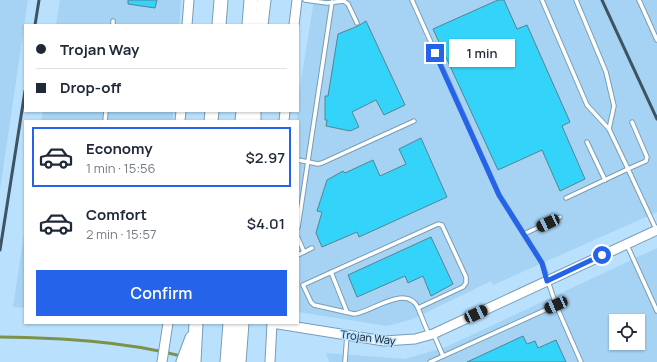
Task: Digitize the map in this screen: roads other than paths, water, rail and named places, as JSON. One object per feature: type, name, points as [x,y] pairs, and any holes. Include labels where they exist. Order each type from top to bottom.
[{"type":"highway","points":[[219,24],[221,0]]},
{"type":"highway","points":[[249,24],[251,0]]},
{"type":"highway","points":[[262,24],[264,0]]},
{"type":"highway","points":[[228,362],[230,324]]},
{"type":"highway","points":[[239,362],[242,324]]},
{"type":"highway","points":[[183,362],[196,325]]},
{"type":"highway","points":[[194,362],[196,325]]},
{"type":"street","points":[[187,24],[189,0]]},
{"type":"street","points":[[294,24],[297,0]]},
{"type":"street","name":"Trojan Way","points":[[279,324],[384,341],[415,339],[431,335],[657,230]]},
{"type":"street","points":[[270,362],[272,324]]},
{"type":"street","points":[[162,362],[167,325]]},
{"type":"lane","points":[[305,0],[332,2],[344,1],[348,4],[357,23]]},
{"type":"lane","points":[[412,0],[499,195],[542,263],[556,305],[581,362]]},
{"type":"lane","points":[[542,0],[587,105],[610,128],[657,230]]},
{"type":"lane","points":[[576,0],[606,72],[614,106],[610,128]]},
{"type":"lane","points":[[639,0],[657,40]]},
{"type":"lane","points":[[299,220],[332,2]]},
{"type":"lane","points":[[299,160],[322,163],[414,121]]},
{"type":"lane","points":[[566,198],[646,161],[647,157],[632,122]]},
{"type":"lane","points":[[587,142],[605,180]]},
{"type":"lane","points":[[524,234],[560,217]]},
{"type":"lane","points":[[418,308],[463,287],[466,283],[466,276],[442,225],[438,224],[303,285],[314,305],[347,312],[360,313],[392,299],[402,298],[410,300],[416,304],[431,335],[443,356]]},
{"type":"lane","points":[[299,240],[304,252]]},
{"type":"lane","points":[[626,244],[657,311]]},
{"type":"lane","points":[[299,254],[312,248]]},
{"type":"lane","points":[[331,272],[347,312]]},
{"type":"lane","points":[[430,362],[556,305]]},
{"type":"lane","points":[[345,362],[347,334]]},
{"type":"waterway","points":[[0,337],[91,341],[136,347],[181,356]]},
{"type":"railway","points":[[35,24],[39,0]]},
{"type":"railway","points":[[602,0],[657,119]]},
{"type":"railway","points":[[0,250],[24,97]]}]
